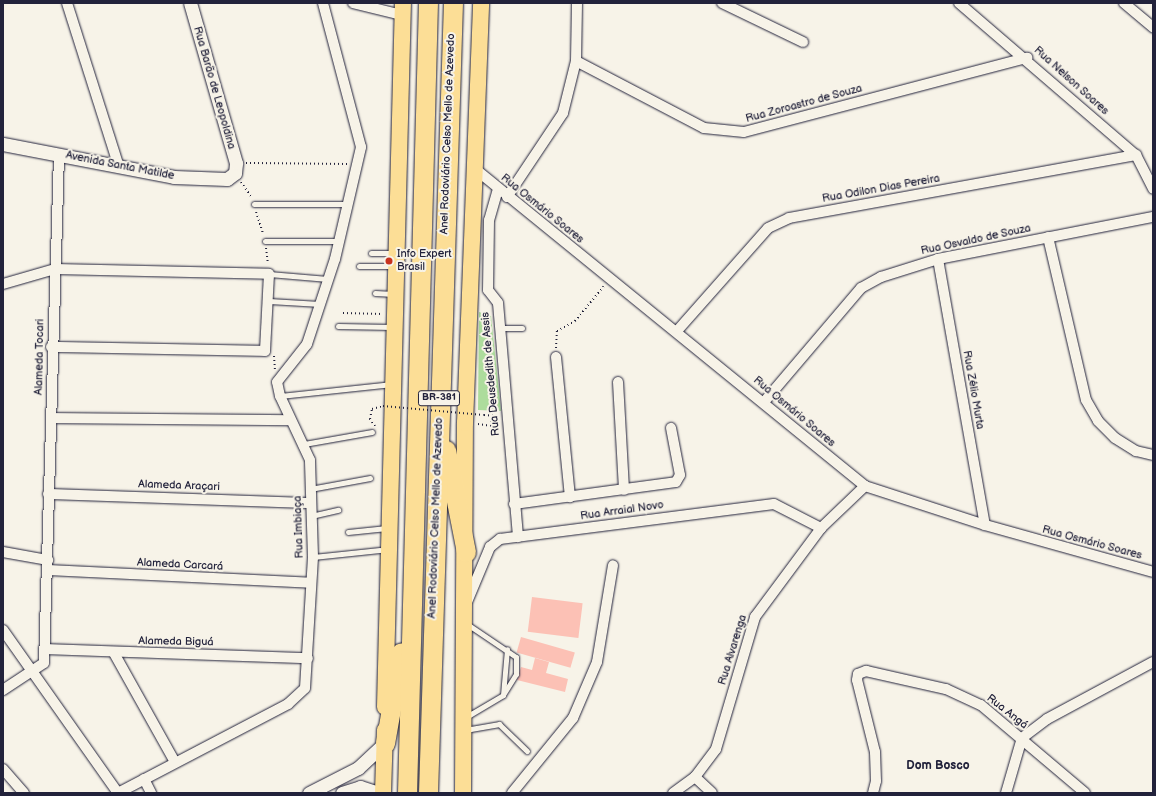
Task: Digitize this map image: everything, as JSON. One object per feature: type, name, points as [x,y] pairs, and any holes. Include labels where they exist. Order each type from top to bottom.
[{"type":"highway","name":"Anel Rodoviário Celso Mello de Azevedo","points":[[407,793],[428,3]]},
{"type":"highway","name":"Anel Rodoviário Celso Mello de Azevedo","points":[[428,793],[453,3]]},
{"type":"highway","points":[[439,415],[466,552]]},
{"type":"highway","points":[[385,743],[412,591]]},
{"type":"main road","points":[[463,793],[466,552],[465,423],[480,3]]},
{"type":"main road","points":[[383,793],[388,528],[398,259],[402,9]]},
{"type":"street","points":[[67,3],[119,167]]},
{"type":"street","name":"Rua Barão de Leopoldina","points":[[190,3],[236,168]]},
{"type":"street","points":[[277,382],[307,344],[339,241],[361,147],[323,3]]},
{"type":"street","points":[[352,3],[402,9]]},
{"type":"street","points":[[506,197],[546,142],[563,113],[576,61],[577,3]]},
{"type":"street","points":[[722,3],[803,42]]},
{"type":"street","name":"Rua Nelson Soares","points":[[959,3],[1027,58],[1136,155],[1153,189]]},
{"type":"street","points":[[1124,3],[1153,27]]},
{"type":"street","name":"Rua Zoroastro de Souza","points":[[576,61],[704,128],[744,132],[1027,58]]},
{"type":"street","name":"Avenida Santa Matilde","points":[[3,144],[174,177],[227,179],[236,168]]},
{"type":"street","name":"Alameda Tocari","points":[[33,671],[44,663],[48,565],[51,347],[59,154]]},
{"type":"street","name":"Rua Odilon Dias Pereira","points":[[677,331],[768,228],[789,218],[1136,155]]},
{"type":"street","name":"Rua Osmário Soares","points":[[474,168],[506,197],[677,331],[865,486],[984,526],[1153,572]]},
{"type":"street","name":"Rua Deusdedith de Assis","points":[[498,189],[489,220],[488,290],[498,303],[518,537]]},
{"type":"street","name":"Rua Osvaldo de Souza","points":[[764,402],[861,288],[881,277],[938,259],[1153,217]]},
{"type":"street","points":[[1048,237],[1086,400],[1098,422],[1115,438],[1136,451],[1153,455]]},
{"type":"street","name":"Rua Zélio Murta","points":[[938,259],[984,526]]},
{"type":"street","points":[[3,284],[55,269],[269,274],[269,301],[265,351],[51,347]]},
{"type":"street","points":[[556,357],[570,497]]},
{"type":"street","name":"Rua Imbiaça","points":[[118,793],[288,704],[305,688],[313,556],[310,516],[310,460],[304,444],[290,420],[280,396],[277,382]]},
{"type":"street","points":[[618,382],[624,490]]},
{"type":"street","points":[[51,418],[290,420]]},
{"type":"street","points":[[514,504],[676,482],[680,475],[671,428]]},
{"type":"street","name":"Rua Alvarenga","points":[[673,793],[695,777],[716,749],[755,617],[821,528],[865,486]]},
{"type":"street","name":"Alameda Araçari","points":[[48,494],[310,503]]},
{"type":"street","name":"Rua Arraial Novo","points":[[465,615],[493,543],[518,537],[774,504],[821,528]]},
{"type":"street","points":[[3,552],[48,565]]},
{"type":"street","name":"Alameda Carcará","points":[[48,565],[311,583]]},
{"type":"street","points":[[517,790],[573,718],[594,669],[613,565]]},
{"type":"street","points":[[3,630],[118,793]]},
{"type":"street","name":"Alameda Biguá","points":[[44,649],[114,653],[308,658]]},
{"type":"street","points":[[114,653],[175,762]]},
{"type":"street","points":[[1006,793],[1022,738],[1047,719],[1153,662]]},
{"type":"street","name":"Rua Angá","points":[[873,793],[876,781],[875,752],[858,680],[858,674],[866,670],[946,689],[981,705],[1022,738],[1085,793]]},
{"type":"street","points":[[3,690],[33,671]]},
{"type":"street","points":[[309,793],[358,768],[385,743]]},
{"type":"street","points":[[3,769],[24,793]]},
{"type":"street","points":[[695,777],[712,793]]},
{"type":"street","points":[[144,779],[151,793]]},
{"type":"street","points":[[342,793],[360,787],[380,793]]},
{"type":"lane","points":[[254,204],[348,204]]},
{"type":"lane","points":[[265,241],[339,241]]},
{"type":"lane","points":[[370,253],[398,259]]},
{"type":"lane","points":[[358,266],[398,259]]},
{"type":"lane","points":[[269,274],[328,279]]},
{"type":"lane","points":[[375,293],[397,294]]},
{"type":"lane","points":[[269,301],[320,304]]},
{"type":"lane","points":[[338,326],[396,321]]},
{"type":"lane","points":[[499,328],[522,328]]},
{"type":"lane","points":[[280,396],[394,384]]},
{"type":"lane","points":[[304,444],[372,432]]},
{"type":"lane","points":[[310,489],[370,478]]},
{"type":"lane","points":[[310,516],[338,510]]},
{"type":"lane","points":[[348,532],[388,528]]},
{"type":"lane","points":[[313,556],[380,550]]},
{"type":"lane","points":[[464,724],[503,695],[512,684],[517,662],[516,657],[465,615]]},
{"type":"lane","points":[[503,695],[507,649]]},
{"type":"lane","points":[[464,724],[499,724],[527,751]]},
{"type":"path","points":[[269,274],[265,241],[254,204],[236,168],[357,164]]},
{"type":"path","points":[[556,357],[557,331],[576,321],[610,279]]},
{"type":"path","points":[[343,313],[396,321]]},
{"type":"path","points":[[265,351],[273,352],[277,382]]},
{"type":"path","points":[[375,426],[370,419],[372,409],[383,406],[491,415],[492,426],[465,423]]},
{"type":"green space","points":[[479,312],[491,316],[501,411],[478,410]]},
{"type":"building","points":[[532,597],[583,603],[578,638],[528,632]]},
{"type":"building","points":[[521,637],[575,652],[570,668],[517,652]]},
{"type":"building","points":[[535,658],[549,662],[546,673],[568,679],[565,692],[517,680],[521,667],[532,670]]},
{"type":"place","name":"Info Expert Brasil","points":[[389,261]]},
{"type":"district","name":"Dom Bosco","points":[[938,766]]}]
